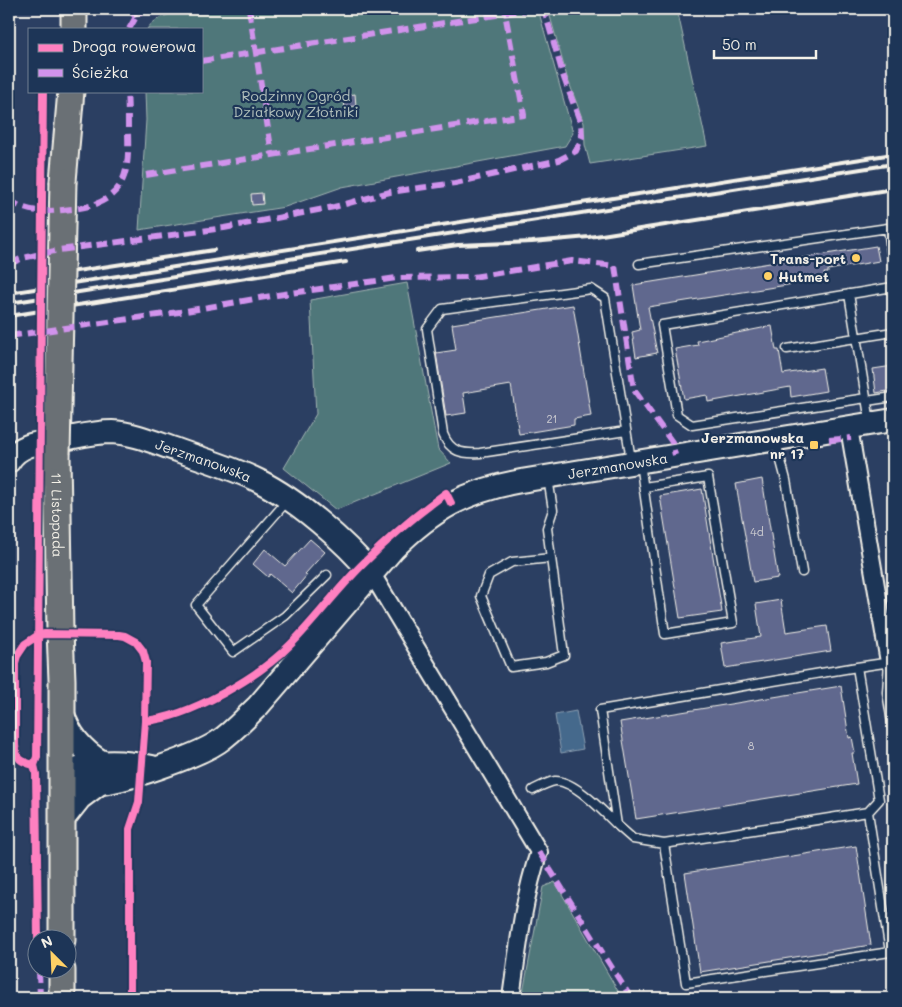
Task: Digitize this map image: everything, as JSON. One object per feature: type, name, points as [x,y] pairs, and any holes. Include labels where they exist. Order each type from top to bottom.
[{"type":"main road","points":[[74,9],[74,28]]},
{"type":"main road","name":"11 Listopada","points":[[62,930],[62,712],[57,475],[63,181],[71,92]]},
{"type":"main road","points":[[62,980],[62,998]]},
{"type":"street","name":"Jerzmanowska","points":[[61,775],[76,780],[128,762],[156,767],[202,750],[217,742],[236,728],[264,698],[409,533],[457,500],[498,485],[547,476],[893,420]]},
{"type":"street","points":[[860,426],[891,662]]},
{"type":"street","name":"Jerzmanowska","points":[[9,460],[21,449],[32,444],[110,432],[126,434],[226,467],[258,481],[289,499],[323,526],[363,563],[372,574]]},
{"type":"street","points":[[372,574],[539,852],[531,874],[511,998]]},
{"type":"street","points":[[61,822],[101,772],[89,754],[76,741],[65,722],[62,712]]},
{"type":"lane","points":[[639,264],[891,228],[893,266]]},
{"type":"lane","points":[[893,287],[662,325],[677,415],[692,425],[893,397]]},
{"type":"lane","points":[[626,431],[480,453],[468,454],[454,450],[449,446],[443,434],[427,329],[442,309],[591,288],[605,298],[626,431],[644,487],[665,634],[733,623],[708,477],[644,487]]},
{"type":"lane","points":[[849,294],[867,400],[860,426]]},
{"type":"lane","points":[[787,349],[893,332]]},
{"type":"lane","points":[[776,440],[786,480],[802,572]]},
{"type":"lane","points":[[547,476],[553,510],[547,528],[564,654],[546,662],[511,667],[481,596],[489,575],[512,562],[551,558]]},
{"type":"lane","points":[[289,499],[196,605],[233,652],[285,616],[327,575]]},
{"type":"lane","points":[[617,825],[600,710],[891,662],[887,692],[893,729]]},
{"type":"lane","points":[[533,790],[555,781],[564,783],[584,794],[632,839],[664,844],[868,812],[880,800],[857,667]]},
{"type":"lane","points":[[664,844],[686,983],[871,955],[890,952],[868,812]]},
{"type":"green space","name":"Rodzinny Ogród Działkowy Złotniki","points":[[192,9],[538,9],[573,133],[565,146],[342,187],[285,207],[139,230],[146,120],[145,92],[202,92],[202,28],[148,28],[156,20]]},
{"type":"green space","points":[[548,9],[677,9],[707,146],[590,164],[585,145],[584,123],[567,77]]},
{"type":"green space","points":[[407,283],[438,449],[451,463],[336,510],[284,468],[316,414],[310,300]]},
{"type":"green space","points":[[555,882],[622,998],[522,998],[543,887]]},
{"type":"water","points":[[576,711],[583,749],[561,753],[555,715]]},
{"type":"building","points":[[355,94],[356,106],[345,107],[343,96]]},
{"type":"building","points":[[262,193],[263,204],[252,205],[251,194]]},
{"type":"building","points":[[876,246],[879,261],[828,270],[828,273],[824,273],[825,279],[648,307],[657,353],[636,357],[632,332],[640,330],[633,285]]},
{"type":"building","points":[[573,305],[591,416],[574,419],[574,425],[519,434],[511,385],[463,393],[466,413],[446,416],[436,353],[456,350],[452,324]]},
{"type":"building","points":[[772,326],[783,374],[822,368],[826,391],[791,397],[790,387],[708,402],[707,395],[684,399],[675,349],[698,345],[697,341]]},
{"type":"building","points":[[893,366],[893,390],[876,393],[873,369]]},
{"type":"building","points":[[762,479],[778,578],[753,582],[736,484]]},
{"type":"building","points":[[702,489],[722,612],[680,618],[660,496]]},
{"type":"building","points":[[310,539],[325,552],[305,574],[307,575],[292,593],[270,574],[268,577],[253,564],[265,549],[285,566]]},
{"type":"building","points":[[781,600],[786,632],[827,626],[831,651],[725,668],[721,643],[761,637],[756,604]]},
{"type":"building","points":[[841,686],[849,738],[852,737],[855,753],[852,753],[857,784],[636,819],[620,722]]},
{"type":"building","points":[[856,846],[871,945],[700,972],[685,873]]},
{"type":"railway","points":[[9,293],[893,154]]},
{"type":"railway","points":[[9,303],[893,164]]},
{"type":"railway","points":[[417,251],[458,245],[532,242],[589,237],[893,189]]},
{"type":"railway","points":[[70,272],[214,250]]},
{"type":"railway","points":[[9,316],[346,262]]},
{"type":"marked path","points":[[129,9],[136,17]]},
{"type":"marked path","points":[[130,28],[136,17],[144,9]]},
{"type":"marked path","points":[[249,9],[272,154]]},
{"type":"marked path","points":[[202,61],[534,9]]},
{"type":"marked path","points":[[9,264],[23,258],[59,250],[224,228],[334,207],[390,192],[455,183],[559,160],[576,151],[582,137],[581,124],[564,78],[544,9]]},
{"type":"marked path","points":[[146,175],[524,115],[505,13]]},
{"type":"marked path","points":[[9,199],[21,207],[48,211],[93,205],[105,200],[113,193],[120,185],[127,167],[127,92]]},
{"type":"marked path","points":[[9,336],[397,278],[473,277],[572,261],[615,266],[634,390],[672,442],[675,455]]},
{"type":"marked path","points":[[829,440],[851,438]]},
{"type":"marked path","points":[[539,852],[631,998]]},
{"type":"marked path","points":[[39,980],[40,998]]},
{"type":"cycle path","points":[[38,930],[36,774],[34,765],[37,757],[43,92]]},
{"type":"cycle path","points":[[145,721],[163,718],[203,704],[243,682],[277,657],[291,644],[355,572],[394,535],[446,493],[451,503]]},
{"type":"cycle path","points":[[34,765],[26,763],[18,757],[15,745],[15,663],[25,644],[44,634],[119,635],[136,642],[143,651],[146,662],[145,721],[139,802],[130,829],[130,998]]},
{"type":"place","name":"Trans-port","points":[[856,258]]},
{"type":"place","name":"Hutmet","points":[[768,276]]},
{"type":"place","name":"Jerzmanowska nr 17","points":[[814,445]]}]
